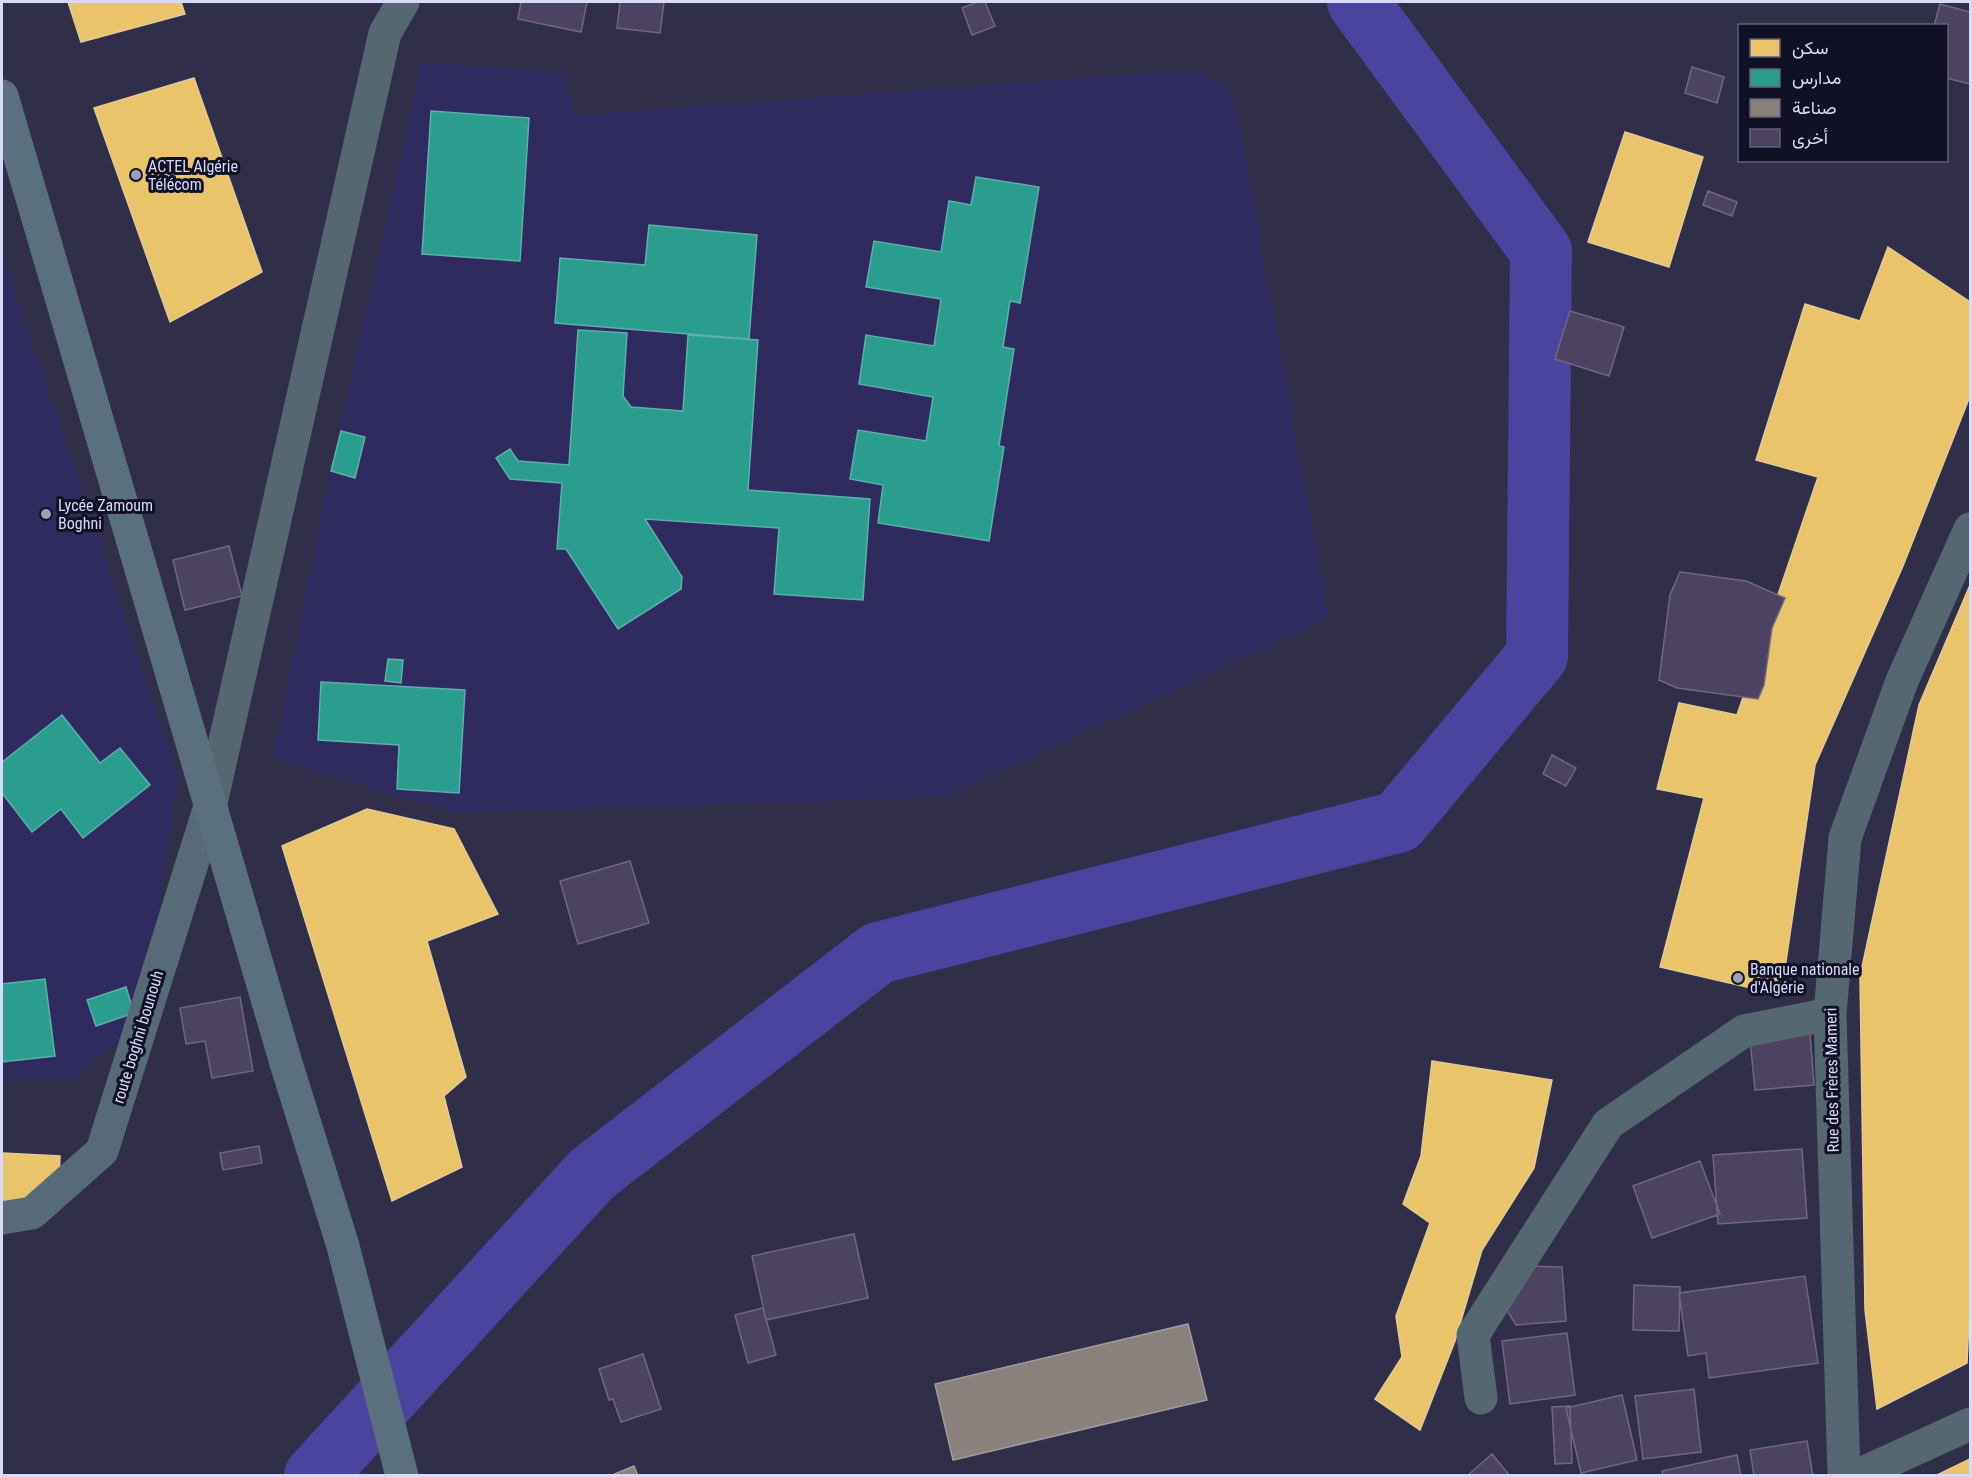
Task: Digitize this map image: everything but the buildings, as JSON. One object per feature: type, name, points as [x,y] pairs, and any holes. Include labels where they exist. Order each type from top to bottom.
[{"type":"main road","points":[[2,96],[286,1063],[343,1246],[400,1468]]},
{"type":"main road","name":"route boghni bounouh","points":[[2,1218],[32,1213],[102,1151],[211,803]]},
{"type":"street","points":[[211,803],[384,33],[403,2]]},
{"type":"street","name":"Rue des Frères Mameri","points":[[1844,1476],[1830,1014],[1845,838],[1902,681],[1971,529]]},
{"type":"street","points":[[1481,1398],[1473,1335],[1608,1124],[1744,1031],[1830,1014]]},
{"type":"street","points":[[1856,1476],[1971,1424]]},
{"type":"shaded area","points":[[422,62],[562,72],[577,115],[1190,70],[1233,88],[1329,618],[946,797],[455,813],[273,758],[336,443]]},
{"type":"shaded area","name":"Lycée Zamoum Boghni","points":[[2,254],[179,774],[143,1020],[72,1080],[2,1079]]},
{"type":"waterway","points":[[315,1476],[592,1174],[878,953],[1398,822],[1537,656],[1541,251],[1358,2]]},
{"type":"place","name":"ACTEL Algérie Télécom","points":[[136,175]]},
{"type":"place","name":"Lycée Zamoum Boghni","points":[[46,514]]},
{"type":"place","name":"Banque nationale d'Algérie","points":[[1738,978]]}]
